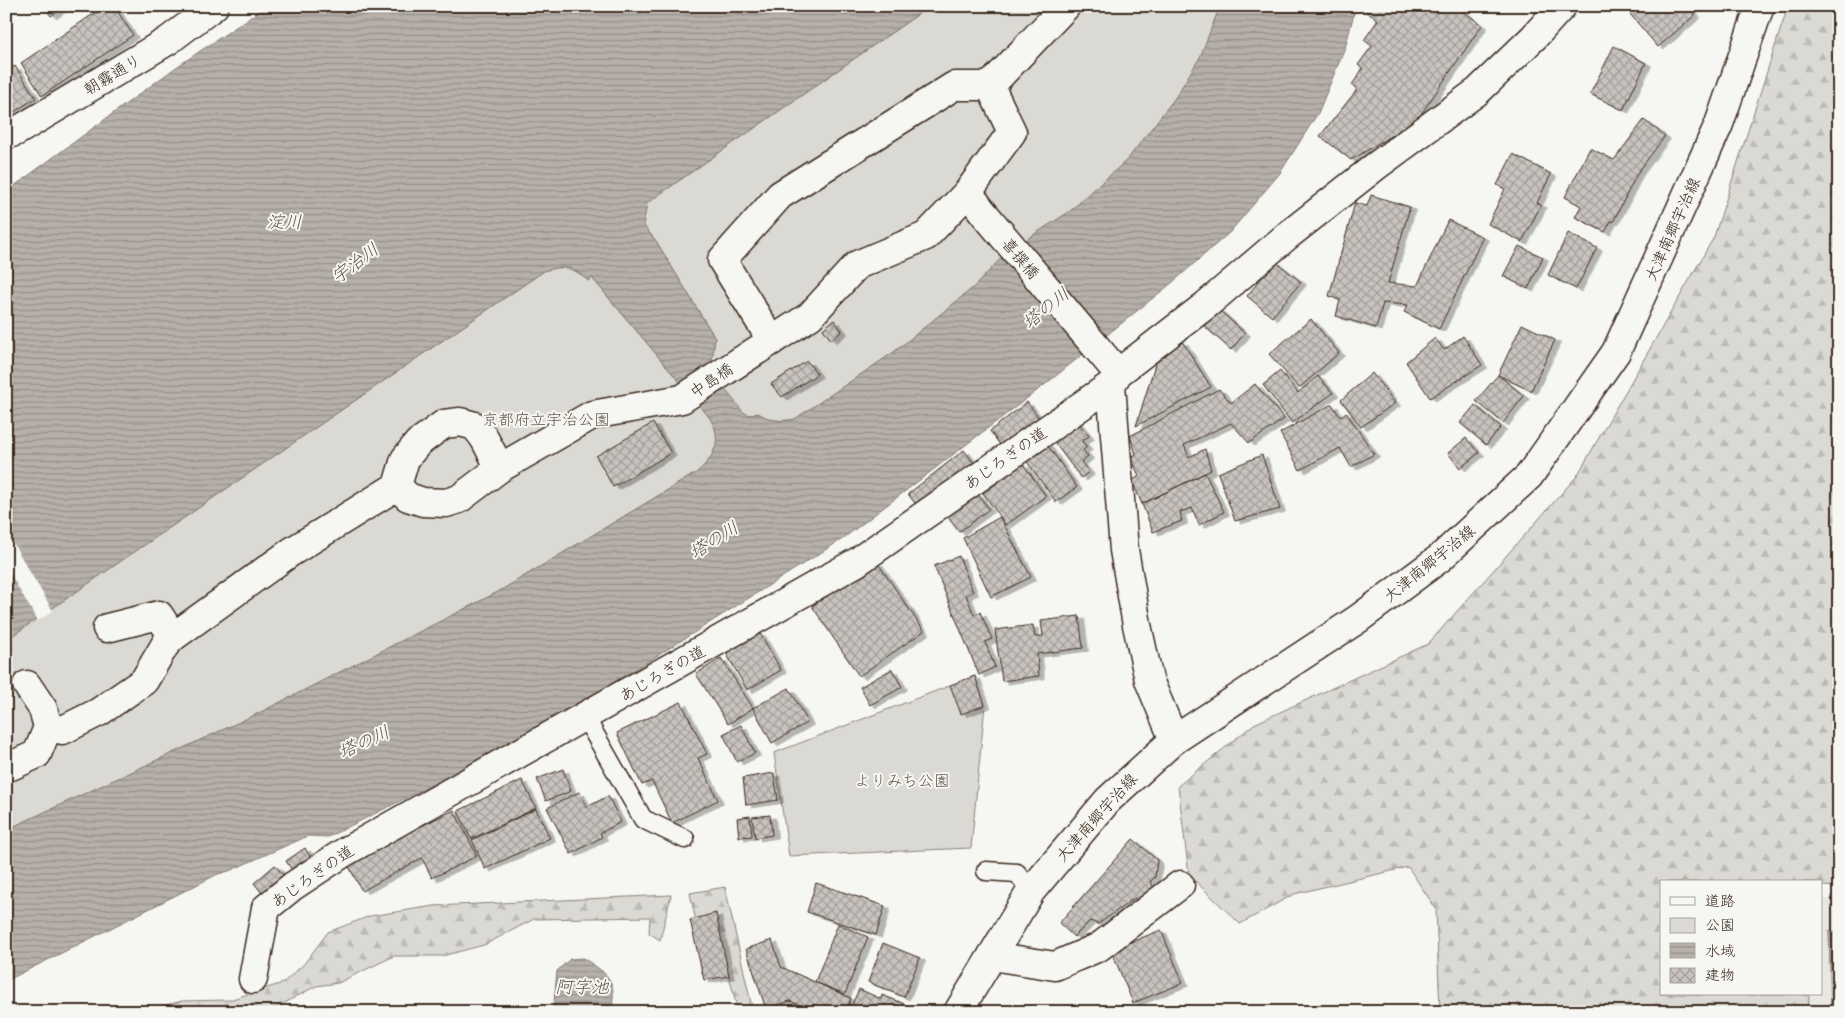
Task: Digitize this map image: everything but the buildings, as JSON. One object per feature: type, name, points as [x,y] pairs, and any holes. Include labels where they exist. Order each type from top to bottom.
[{"type":"street","name":"朝霧通り","points":[[6,135],[17,131],[169,40],[214,6]]},
{"type":"street","points":[[772,341],[722,260],[780,195],[954,86],[990,86],[1066,6]]},
{"type":"street","name":"あじろぎの道","points":[[253,979],[266,908],[293,886],[343,854],[857,562],[1114,379],[1376,166],[1478,91],[1534,37],[1562,6]]},
{"type":"street","name":"大津南郷宇治線","points":[[958,1012],[1031,891],[1108,800],[1174,740],[1358,619],[1440,558],[1529,476],[1616,352],[1719,124],[1760,6]]},
{"type":"street","name":"中島橋","points":[[500,468],[592,416],[682,399],[810,316],[858,265],[926,236],[975,202],[1012,132],[990,86]]},
{"type":"street","name":"喜撰橋","points":[[975,202],[1100,351],[1114,379]]},
{"type":"street","points":[[1114,379],[1124,550],[1135,616],[1149,680],[1174,740]]},
{"type":"street","points":[[48,727],[63,730],[99,712],[144,681],[165,645],[174,636],[291,552],[397,486],[405,459],[418,443],[444,424],[460,422],[475,426],[484,438],[500,468],[459,499],[446,503],[423,502],[408,497],[397,486]]},
{"type":"street","points":[[107,628],[159,615],[174,636]]},
{"type":"street","points":[[6,765],[11,766],[37,754],[48,727],[43,709],[26,685]]},
{"type":"street","points":[[992,956],[1055,966],[1099,947],[1180,885]]},
{"type":"lane","points":[[585,717],[643,819],[685,839]]},
{"type":"lane","points":[[986,870],[1017,873],[1031,891]]},
{"type":"shaded area","points":[[1839,897],[1839,1012],[1787,1012],[1790,996],[1822,996],[1822,900]]},
{"type":"green space","points":[[930,6],[1220,6],[1201,57],[1175,98],[1127,160],[1069,212],[1007,252],[974,287],[894,352],[795,419],[776,420],[758,413],[752,415],[745,413],[733,402],[711,366],[715,338],[656,241],[643,225],[647,203]]},
{"type":"green space","points":[[1788,6],[1839,6],[1839,887],[1822,886],[1822,880],[1660,880],[1660,996],[1809,996],[1808,1012],[1440,1012],[1436,909],[1408,867],[1294,894],[1240,924],[1189,875],[1178,786],[1254,724],[1428,644],[1577,476],[1714,237]]},
{"type":"green space","name":"京都府立宇治公園","points":[[557,267],[574,271],[588,281],[592,278],[710,418],[716,432],[716,445],[712,456],[705,465],[696,473],[498,592],[259,713],[6,830],[6,640],[544,271]]},
{"type":"green space","name":"よりみち公園","points":[[975,676],[985,705],[971,848],[789,856],[774,753]]},
{"type":"green space","points":[[725,887],[753,1012],[738,1012],[724,955],[697,926],[690,893]]},
{"type":"green space","points":[[671,895],[660,940],[649,933],[650,917],[534,919],[484,945],[442,956],[394,956],[338,983],[316,986],[268,1012],[140,1012],[182,1001],[229,1000],[283,983],[304,964],[328,932],[370,916],[434,906]]},
{"type":"water","name":"淀川","points":[[267,6],[930,6],[647,203],[643,225],[656,241],[715,338],[711,366],[724,388],[743,412],[750,415],[758,413],[767,418],[780,421],[795,419],[894,352],[974,287],[1007,252],[1069,212],[1127,160],[1175,98],[1200,57],[1220,6],[1356,6],[1345,48],[1318,113],[1280,173],[1230,232],[1173,282],[1047,383],[841,540],[633,671],[480,761],[328,837],[308,836],[229,871],[218,874],[6,981],[6,830],[259,713],[498,592],[696,473],[712,456],[716,445],[716,432],[710,418],[592,278],[588,281],[578,272],[568,268],[544,271],[6,640],[6,192],[175,68]]},
{"type":"water","points":[[1829,931],[1839,931],[1839,1012],[1831,1012]]},
{"type":"water","name":"阿字池","points":[[583,958],[609,979],[613,992],[611,1012],[553,1012],[557,971],[570,959]]},
{"type":"pier","points":[[6,531],[53,611],[38,621],[6,567]]},
{"type":"water label","name":"宇治川","points":[[355,263]]},
{"type":"water label","name":"塔の川","points":[[1046,308]]},
{"type":"water label","name":"塔の川","points":[[714,540]]},
{"type":"water label","name":"塔の川","points":[[364,742]]}]
